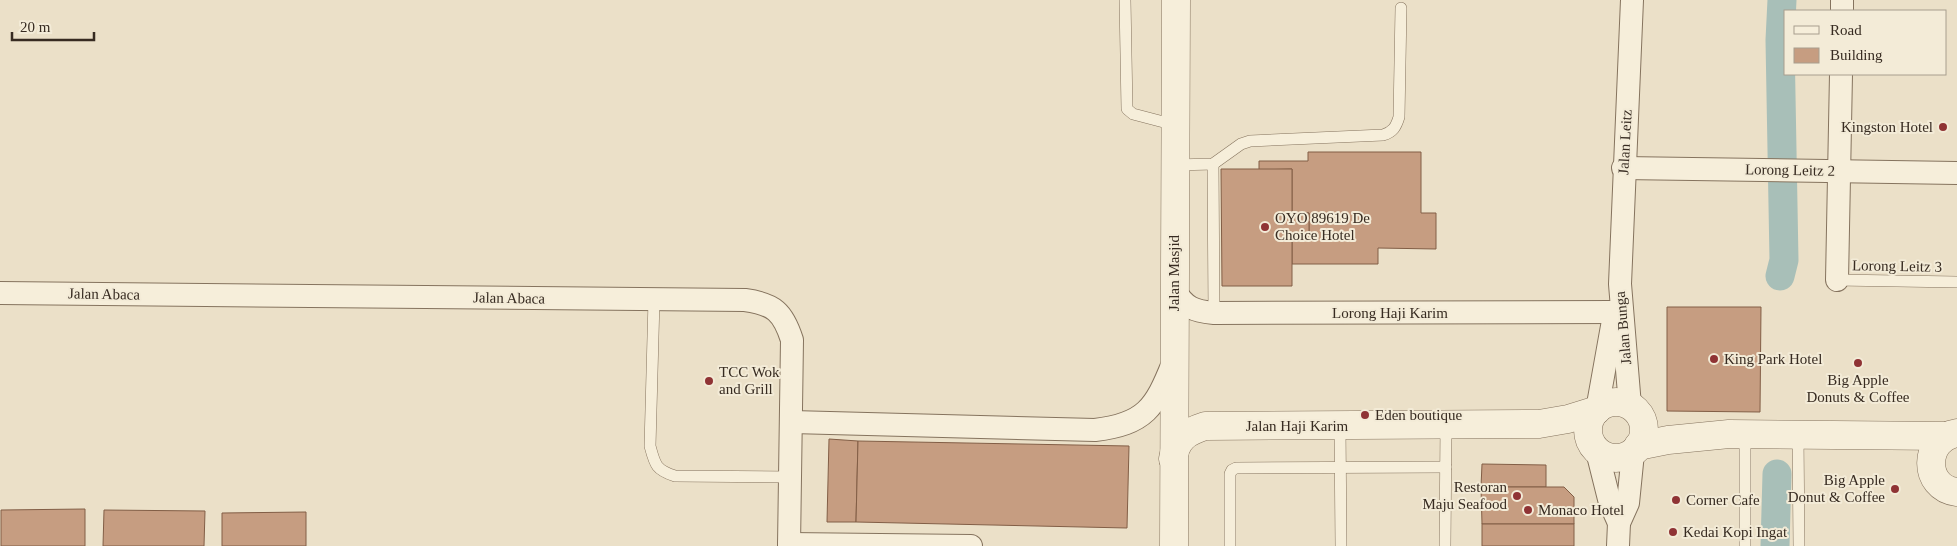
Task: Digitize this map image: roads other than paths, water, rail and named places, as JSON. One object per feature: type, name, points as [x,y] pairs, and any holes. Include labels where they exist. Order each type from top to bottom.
[{"type":"street","name":"Jalan Masjid","points":[[1174,546],[1173,361],[1176,0]]},
{"type":"street","name":"Jalan Leitz","points":[[1620,284],[1623,168],[1632,0]]},
{"type":"street","points":[[1837,280],[1841,75]]},
{"type":"street","name":"Lorong Leitz 2","points":[[1623,168],[1957,173]]},
{"type":"street","name":"Jalan Bunga","points":[[1597,410],[1620,284]]},
{"type":"street","name":"Jalan Bunga","points":[[1620,284],[1634,410]]},
{"type":"street","name":"Lorong Haji Karim","points":[[1174,290],[1189,308],[1200,312],[1214,313],[1615,312]]},
{"type":"street","name":"Jalan Abaca","points":[[0,293],[745,300],[762,303],[777,310],[786,324],[792,340],[789,545]]},
{"type":"street","points":[[792,422],[1095,430],[1110,428],[1127,424],[1150,408],[1163,387],[1173,361]]},
{"type":"street","points":[[1498,425],[1539,424],[1568,419],[1615,402],[1669,422],[1737,434]]},
{"type":"street","points":[[1597,410],[1588,425],[1588,434],[1594,446],[1610,504],[1619,523]]},
{"type":"street","points":[[1618,546],[1619,523],[1628,503],[1636,450],[1643,439],[1643,421],[1634,410]]},
{"type":"street","points":[[1498,425],[1567,436],[1594,446],[1605,456],[1614,458],[1624,457],[1636,450],[1668,440],[1737,434],[1869,436],[1952,434]]},
{"type":"street","name":"Jalan Haji Karim","points":[[1174,459],[1175,449],[1184,435],[1205,426],[1498,425]]},
{"type":"street","points":[[1946,486],[1931,470],[1931,455],[1938,442],[1952,434]]},
{"type":"street","points":[[1869,436],[1916,458],[1946,486]]},
{"type":"street","points":[[789,545],[970,546]]},
{"type":"lane","points":[[1126,0],[1126,109],[1133,114],[1175,125]]},
{"type":"lane","points":[[1175,165],[1213,164],[1241,144],[1250,141],[1383,135],[1394,130],[1399,117],[1401,8]]},
{"type":"lane","points":[[1213,164],[1214,313]]},
{"type":"lane","name":"Lorong Leitz 3","points":[[1837,280],[1957,282]]},
{"type":"lane","points":[[654,300],[650,446],[654,460],[661,472],[675,476],[791,477]]},
{"type":"lane","points":[[1445,546],[1446,425]]},
{"type":"lane","points":[[1340,426],[1340,546]]},
{"type":"lane","points":[[1737,434],[1745,546]]},
{"type":"lane","points":[[1798,435],[1799,546]]},
{"type":"lane","points":[[1230,546],[1230,474],[1236,468],[1446,467]]},
{"type":"waterway","points":[[1780,276],[1784,260],[1780,40],[1782,0]]},
{"type":"waterway","points":[[1775,546],[1777,474]]},
{"type":"place","name":"Kingston Hotel","points":[[1943,127]]},
{"type":"place","name":"OYO 89619 De Choice Hotel","points":[[1265,227]]},
{"type":"place","name":"King Park Hotel","points":[[1714,359]]},
{"type":"place","name":"Big Apple Donuts & Coffee","points":[[1858,363]]},
{"type":"place","name":"TCC Wok and Grill","points":[[709,381]]},
{"type":"place","name":"Eden boutique","points":[[1365,415]]},
{"type":"place","name":"Big Apple Donut & Coffee","points":[[1895,489]]},
{"type":"place","name":"Restoran Maju Seafood","points":[[1517,496]]},
{"type":"place","name":"Corner Cafe","points":[[1676,500]]},
{"type":"place","name":"Monaco Hotel","points":[[1528,510]]},
{"type":"place","name":"Kedai Kopi Ingat","points":[[1673,532]]}]
